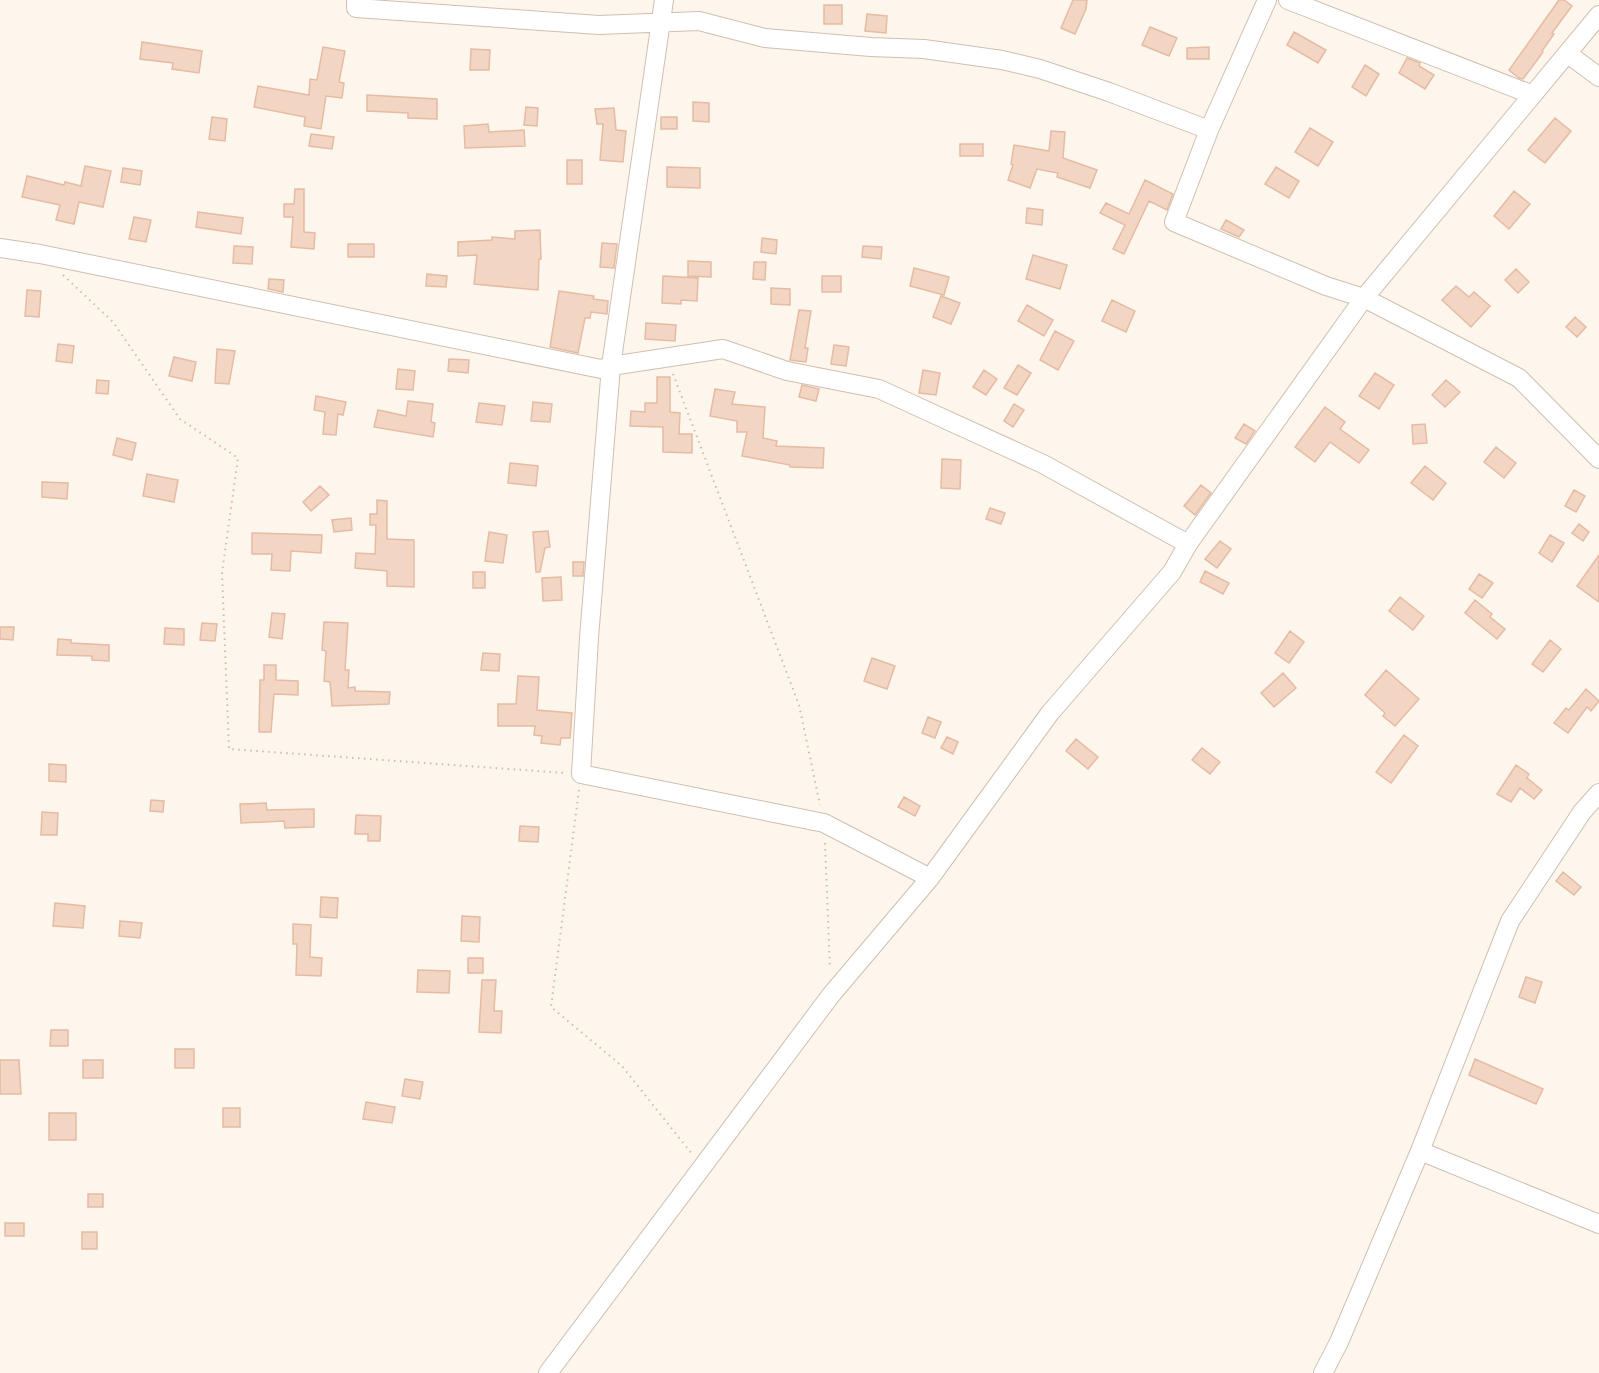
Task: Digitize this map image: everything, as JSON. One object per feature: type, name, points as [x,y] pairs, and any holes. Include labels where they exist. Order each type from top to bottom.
[{"type":"street","points":[[356,0],[356,8],[599,26],[699,21],[765,38],[924,49],[1002,60],[1040,69],[1089,85],[1209,130]]},
{"type":"street","points":[[664,0],[611,366],[589,638],[581,774],[824,823],[930,878]]},
{"type":"street","points":[[1267,0],[1209,130],[1174,222],[1326,286],[1364,298],[1519,378],[1599,459]]},
{"type":"street","points":[[1288,0],[1533,95]]},
{"type":"street","points":[[548,1373],[831,995],[930,878],[1050,713],[1172,572],[1188,544],[1364,298],[1599,15]]},
{"type":"street","points":[[1568,54],[1599,77]]},
{"type":"street","points":[[0,248],[40,254],[602,369],[723,349],[787,371],[879,389],[1043,464],[1188,544]]},
{"type":"street","points":[[1323,1373],[1339,1342],[1420,1151],[1510,921],[1582,812],[1599,794]]},
{"type":"street","points":[[1420,1151],[1599,1224]]},
{"type":"path","points":[[40,254],[113,322],[180,419],[237,458],[222,573],[229,748],[581,774],[551,1007],[622,1066],[703,1168]]},
{"type":"path","points":[[667,357],[799,705],[824,823],[831,995]]},
{"type":"building","points":[[1073,0],[1087,0],[1086,9],[1075,34],[1061,28]]},
{"type":"building","points":[[1559,0],[1564,0],[1572,6],[1552,33],[1554,34],[1543,52],[1523,79],[1519,78],[1509,70]]},
{"type":"building","points":[[824,5],[842,5],[842,24],[824,24]]},
{"type":"building","points":[[867,14],[887,16],[886,33],[865,31]]},
{"type":"building","points":[[1150,27],[1177,38],[1169,56],[1142,45]]},
{"type":"building","points":[[1294,32],[1326,50],[1318,63],[1287,45]]},
{"type":"building","points":[[142,42],[202,51],[199,73],[172,69],[173,63],[140,59]]},
{"type":"building","points":[[323,47],[345,51],[339,82],[344,83],[342,98],[326,96],[321,129],[304,126],[305,117],[254,107],[258,86],[309,95],[310,79],[317,80]]},
{"type":"building","points":[[1209,47],[1209,59],[1187,59],[1187,48]]},
{"type":"building","points":[[471,49],[490,50],[489,70],[470,70]]},
{"type":"building","points":[[1407,58],[1420,63],[1419,66],[1434,75],[1425,89],[1399,73]]},
{"type":"building","points":[[1365,65],[1379,74],[1366,96],[1352,87]]},
{"type":"building","points":[[367,95],[437,99],[437,119],[408,118],[408,113],[367,111]]},
{"type":"building","points":[[693,102],[709,103],[709,122],[693,121]]},
{"type":"building","points":[[526,107],[538,108],[537,126],[524,125]]},
{"type":"building","points":[[614,108],[616,130],[626,131],[623,162],[600,160],[603,124],[597,124],[595,109]]},
{"type":"building","points":[[212,117],[227,119],[225,141],[209,139]]},
{"type":"building","points":[[661,117],[677,117],[677,129],[661,129]]},
{"type":"building","points":[[1555,118],[1571,131],[1545,163],[1528,150]]},
{"type":"building","points":[[488,124],[489,132],[524,130],[525,146],[465,148],[464,126]]},
{"type":"building","points":[[1310,128],[1333,142],[1318,166],[1295,152]]},
{"type":"building","points":[[1051,131],[1065,132],[1063,158],[1097,170],[1090,188],[1057,177],[1058,173],[1037,169],[1030,188],[1008,180],[1013,165],[1011,164],[1014,145],[1049,151]]},
{"type":"building","points":[[311,134],[334,137],[332,149],[309,146]]},
{"type":"building","points":[[960,144],[983,144],[983,156],[960,156]]},
{"type":"building","points":[[567,160],[582,160],[582,184],[567,184]]},
{"type":"building","points":[[85,166],[111,171],[103,207],[79,202],[74,224],[56,220],[60,205],[22,197],[27,176],[64,185],[65,182],[81,186]]},
{"type":"building","points":[[667,167],[700,168],[700,188],[667,187]]},
{"type":"building","points":[[1276,167],[1299,181],[1289,198],[1265,184]]},
{"type":"building","points":[[123,168],[142,171],[140,185],[121,182]]},
{"type":"building","points":[[1145,180],[1173,194],[1167,210],[1149,201],[1124,254],[1113,249],[1125,225],[1100,213],[1106,203],[1129,214]]},
{"type":"building","points":[[295,189],[304,189],[304,232],[315,233],[314,249],[291,247],[293,217],[284,217],[284,204],[294,204]]},
{"type":"building","points":[[1514,191],[1530,204],[1509,229],[1494,216]]},
{"type":"building","points":[[1027,208],[1043,210],[1042,225],[1026,223]]},
{"type":"building","points":[[198,212],[243,218],[241,234],[196,227]]},
{"type":"building","points":[[134,217],[151,220],[146,242],[129,239]]},
{"type":"building","points":[[1226,220],[1244,230],[1239,237],[1221,229]]},
{"type":"building","points":[[540,230],[541,259],[539,259],[538,290],[474,284],[477,255],[458,256],[458,242],[492,240],[492,237],[515,239],[515,231]]},
{"type":"building","points":[[762,238],[777,240],[776,254],[761,252]]},
{"type":"building","points":[[602,243],[617,244],[614,268],[600,267]]},
{"type":"building","points":[[348,244],[374,244],[374,257],[348,257]]},
{"type":"building","points":[[234,246],[253,247],[252,264],[233,263]]},
{"type":"building","points":[[863,246],[882,247],[881,259],[862,257]]},
{"type":"building","points":[[1033,255],[1067,265],[1060,289],[1026,279]]},
{"type":"building","points":[[688,261],[711,262],[711,277],[688,276]]},
{"type":"building","points":[[754,262],[766,262],[765,280],[753,279]]},
{"type":"building","points":[[914,268],[949,277],[944,295],[910,286]]},
{"type":"building","points":[[1516,269],[1529,282],[1518,293],[1505,280]]},
{"type":"building","points":[[427,274],[447,276],[446,287],[426,286]]},
{"type":"building","points":[[663,276],[698,278],[697,301],[681,300],[681,304],[662,303]]},
{"type":"building","points":[[822,276],[841,276],[841,292],[822,292]]},
{"type":"building","points":[[269,279],[284,280],[283,292],[268,289]]},
{"type":"building","points":[[1456,286],[1469,297],[1474,292],[1490,306],[1471,327],[1442,300]]},
{"type":"building","points":[[771,288],[790,289],[790,305],[771,304]]},
{"type":"building","points":[[27,290],[41,291],[39,317],[25,316]]},
{"type":"building","points":[[559,291],[594,296],[593,299],[608,301],[607,314],[591,312],[590,318],[585,318],[578,353],[550,347]]},
{"type":"building","points":[[941,296],[960,303],[951,324],[933,317]]},
{"type":"building","points":[[1112,300],[1135,311],[1126,332],[1102,321]]},
{"type":"building","points":[[1027,305],[1053,320],[1044,336],[1018,321]]},
{"type":"building","points":[[799,310],[811,311],[805,348],[808,348],[806,362],[790,360]]},
{"type":"building","points":[[1575,317],[1586,327],[1577,337],[1566,327]]},
{"type":"building","points":[[646,323],[676,325],[675,341],[645,339]]},
{"type":"building","points":[[1055,331],[1074,341],[1058,370],[1040,360]]},
{"type":"building","points":[[58,344],[74,346],[72,363],[56,361]]},
{"type":"building","points":[[834,345],[849,347],[846,366],[831,364]]},
{"type":"building","points":[[217,349],[235,351],[229,384],[215,383]]},
{"type":"building","points":[[174,357],[196,362],[192,381],[169,376]]},
{"type":"building","points":[[449,359],[469,360],[468,373],[448,371]]},
{"type":"building","points":[[1018,365],[1031,373],[1017,395],[1004,388]]},
{"type":"building","points":[[398,369],[415,371],[413,390],[396,389]]},
{"type":"building","points":[[923,370],[940,373],[936,395],[919,393]]},
{"type":"building","points":[[984,370],[997,379],[986,395],[973,387]]},
{"type":"building","points":[[1375,373],[1394,385],[1379,409],[1359,396]]},
{"type":"building","points":[[657,377],[670,377],[670,412],[680,413],[679,434],[692,434],[692,453],[663,452],[663,427],[630,426],[631,411],[645,412],[645,403],[657,403]]},
{"type":"building","points":[[97,380],[109,381],[108,394],[96,393]]},
{"type":"building","points":[[1446,380],[1460,392],[1445,407],[1432,395]]},
{"type":"building","points":[[802,385],[819,389],[816,401],[799,397]]},
{"type":"building","points":[[715,389],[735,392],[732,404],[765,407],[763,438],[777,441],[776,446],[824,448],[823,468],[790,467],[790,465],[742,456],[747,432],[737,432],[737,421],[710,416]]},
{"type":"building","points":[[316,396],[346,402],[343,415],[338,414],[336,435],[323,434],[325,412],[314,410]]},
{"type":"building","points":[[408,401],[433,404],[431,422],[435,423],[433,437],[374,427],[378,410],[406,416]]},
{"type":"building","points":[[533,402],[552,404],[550,422],[531,421]]},
{"type":"building","points":[[479,403],[505,406],[502,425],[476,422]]},
{"type":"building","points":[[1014,404],[1024,410],[1013,427],[1004,421]]},
{"type":"building","points":[[1325,407],[1345,422],[1340,429],[1369,450],[1359,463],[1330,442],[1315,462],[1295,447]]},
{"type":"building","points":[[1244,424],[1255,431],[1246,444],[1235,438]]},
{"type":"building","points":[[1425,424],[1427,443],[1413,444],[1412,425]]},
{"type":"building","points":[[117,438],[136,443],[132,460],[113,455]]},
{"type":"building","points":[[1496,447],[1516,463],[1504,478],[1484,462]]},
{"type":"building","points":[[942,459],[961,460],[960,489],[941,488]]},
{"type":"building","points":[[510,463],[538,466],[536,486],[508,483]]},
{"type":"building","points":[[1425,466],[1446,483],[1433,500],[1411,483]]},
{"type":"building","points":[[147,474],[178,480],[174,502],[143,496]]},
{"type":"building","points":[[42,482],[68,483],[67,499],[42,497]]},
{"type":"building","points":[[1201,485],[1211,493],[1195,515],[1184,506]]},
{"type":"building","points":[[320,486],[329,495],[311,511],[303,502]]},
{"type":"building","points":[[1574,490],[1585,496],[1576,512],[1565,506]]},
{"type":"building","points":[[377,500],[387,501],[387,539],[414,540],[414,587],[387,586],[387,571],[355,568],[356,553],[375,554],[376,525],[370,525],[370,514],[377,514]]},
{"type":"building","points":[[990,508],[1005,513],[1001,524],[986,519]]},
{"type":"building","points":[[351,518],[352,530],[334,532],[332,520]]},
{"type":"building","points":[[1579,524],[1589,532],[1583,541],[1572,533]]},
{"type":"building","points":[[548,531],[550,547],[545,548],[540,572],[536,572],[533,532]]},
{"type":"building","points":[[489,532],[507,535],[503,563],[485,561]]},
{"type":"building","points":[[252,533],[322,535],[321,553],[291,551],[290,571],[271,570],[272,554],[252,554]]},
{"type":"building","points":[[1550,535],[1564,543],[1552,562],[1539,553]]},
{"type":"building","points":[[1220,541],[1231,549],[1217,568],[1205,559]]},
{"type":"building","points":[[1599,555],[1599,602],[1577,586]]},
{"type":"building","points":[[573,562],[584,562],[583,576],[573,576]]},
{"type":"building","points":[[1205,571],[1229,583],[1223,594],[1200,582]]},
{"type":"building","points":[[473,572],[485,572],[485,588],[473,588]]},
{"type":"building","points":[[1479,574],[1493,583],[1482,598],[1469,589]]},
{"type":"building","points":[[561,577],[562,600],[543,601],[542,578]]},
{"type":"building","points":[[1400,597],[1424,616],[1413,630],[1389,611]]},
{"type":"building","points":[[1475,600],[1505,629],[1497,639],[1465,613]]},
{"type":"building","points":[[272,613],[285,614],[282,639],[269,637]]},
{"type":"building","points":[[324,622],[348,623],[345,670],[349,670],[348,688],[355,687],[355,691],[390,692],[389,704],[332,706],[330,682],[324,681],[326,651],[322,650]]},
{"type":"building","points":[[202,623],[217,624],[215,641],[200,640]]},
{"type":"building","points":[[0,627],[14,627],[13,640],[0,639]]},
{"type":"building","points":[[165,628],[184,629],[184,645],[164,644]]},
{"type":"building","points":[[1290,631],[1304,642],[1289,663],[1275,653]]},
{"type":"building","points":[[58,639],[71,640],[71,643],[109,645],[109,661],[92,660],[92,656],[57,655]]},
{"type":"building","points":[[1550,640],[1561,649],[1543,672],[1532,664]]},
{"type":"building","points":[[483,653],[500,654],[499,671],[481,670]]},
{"type":"building","points":[[872,658],[895,666],[887,689],[864,681]]},
{"type":"building","points":[[264,665],[276,665],[276,680],[298,681],[298,695],[274,694],[271,732],[259,732],[260,680],[264,680]]},
{"type":"building","points":[[1386,670],[1419,699],[1395,726],[1383,716],[1385,713],[1365,695]]},
{"type":"building","points":[[1283,673],[1296,688],[1274,707],[1261,693]]},
{"type":"building","points":[[518,676],[539,677],[537,710],[572,713],[570,738],[561,738],[560,745],[541,743],[542,736],[534,735],[535,726],[498,726],[498,704],[516,704]]},
{"type":"building","points":[[1586,689],[1599,701],[1591,711],[1587,707],[1568,733],[1554,723],[1566,708],[1569,710]]},
{"type":"building","points":[[928,717],[941,722],[935,738],[922,733]]},
{"type":"building","points":[[1404,735],[1418,746],[1391,783],[1376,772]]},
{"type":"building","points":[[947,737],[958,742],[953,754],[941,748]]},
{"type":"building","points":[[1076,739],[1098,757],[1088,769],[1066,751]]},
{"type":"building","points":[[1202,748],[1220,762],[1210,774],[1192,760]]},
{"type":"building","points":[[49,764],[66,765],[66,782],[49,781]]},
{"type":"building","points":[[1516,765],[1529,774],[1527,778],[1542,790],[1534,799],[1520,788],[1511,802],[1497,794]]},
{"type":"building","points":[[904,797],[920,806],[915,816],[898,807]]},
{"type":"building","points":[[151,800],[164,801],[163,812],[150,811]]},
{"type":"building","points":[[266,803],[267,810],[314,809],[314,827],[285,828],[284,821],[241,823],[240,804]]},
{"type":"building","points":[[42,812],[58,813],[57,835],[41,835]]},
{"type":"building","points":[[356,815],[381,816],[380,841],[368,841],[368,834],[355,834]]},
{"type":"building","points":[[520,826],[539,827],[538,842],[519,841]]},
{"type":"building","points":[[1563,872],[1581,887],[1574,895],[1556,881]]},
{"type":"building","points":[[321,897],[338,898],[337,918],[320,917]]},
{"type":"building","points":[[55,903],[85,906],[83,928],[53,926]]},
{"type":"building","points":[[462,916],[480,917],[479,942],[461,941]]},
{"type":"building","points":[[120,921],[142,923],[140,938],[119,936]]},
{"type":"building","points":[[293,924],[311,925],[310,957],[322,958],[321,976],[296,975],[297,944],[293,944]]},
{"type":"building","points":[[468,958],[483,958],[483,973],[468,973]]},
{"type":"building","points":[[418,970],[450,971],[449,993],[417,992]]},
{"type":"building","points":[[1526,977],[1542,982],[1535,1003],[1519,997]]},
{"type":"building","points":[[482,980],[496,980],[494,1011],[502,1011],[501,1033],[479,1032]]},
{"type":"building","points":[[51,1030],[68,1030],[68,1046],[50,1046]]},
{"type":"building","points":[[175,1049],[194,1049],[194,1068],[175,1068]]},
{"type":"building","points":[[1475,1059],[1543,1089],[1536,1104],[1469,1075]]},
{"type":"building","points":[[0,1060],[19,1060],[21,1094],[0,1094]]},
{"type":"building","points":[[83,1060],[103,1060],[103,1078],[83,1078]]},
{"type":"building","points":[[405,1079],[423,1082],[420,1099],[402,1096]]},
{"type":"building","points":[[366,1102],[395,1107],[392,1123],[363,1119]]},
{"type":"building","points":[[223,1108],[240,1108],[240,1127],[223,1127]]},
{"type":"building","points":[[49,1113],[76,1113],[76,1140],[49,1140]]},
{"type":"building","points":[[88,1194],[103,1194],[103,1207],[88,1207]]},
{"type":"building","points":[[5,1223],[24,1223],[24,1236],[5,1236]]},
{"type":"building","points":[[82,1232],[97,1232],[97,1249],[82,1249]]}]
